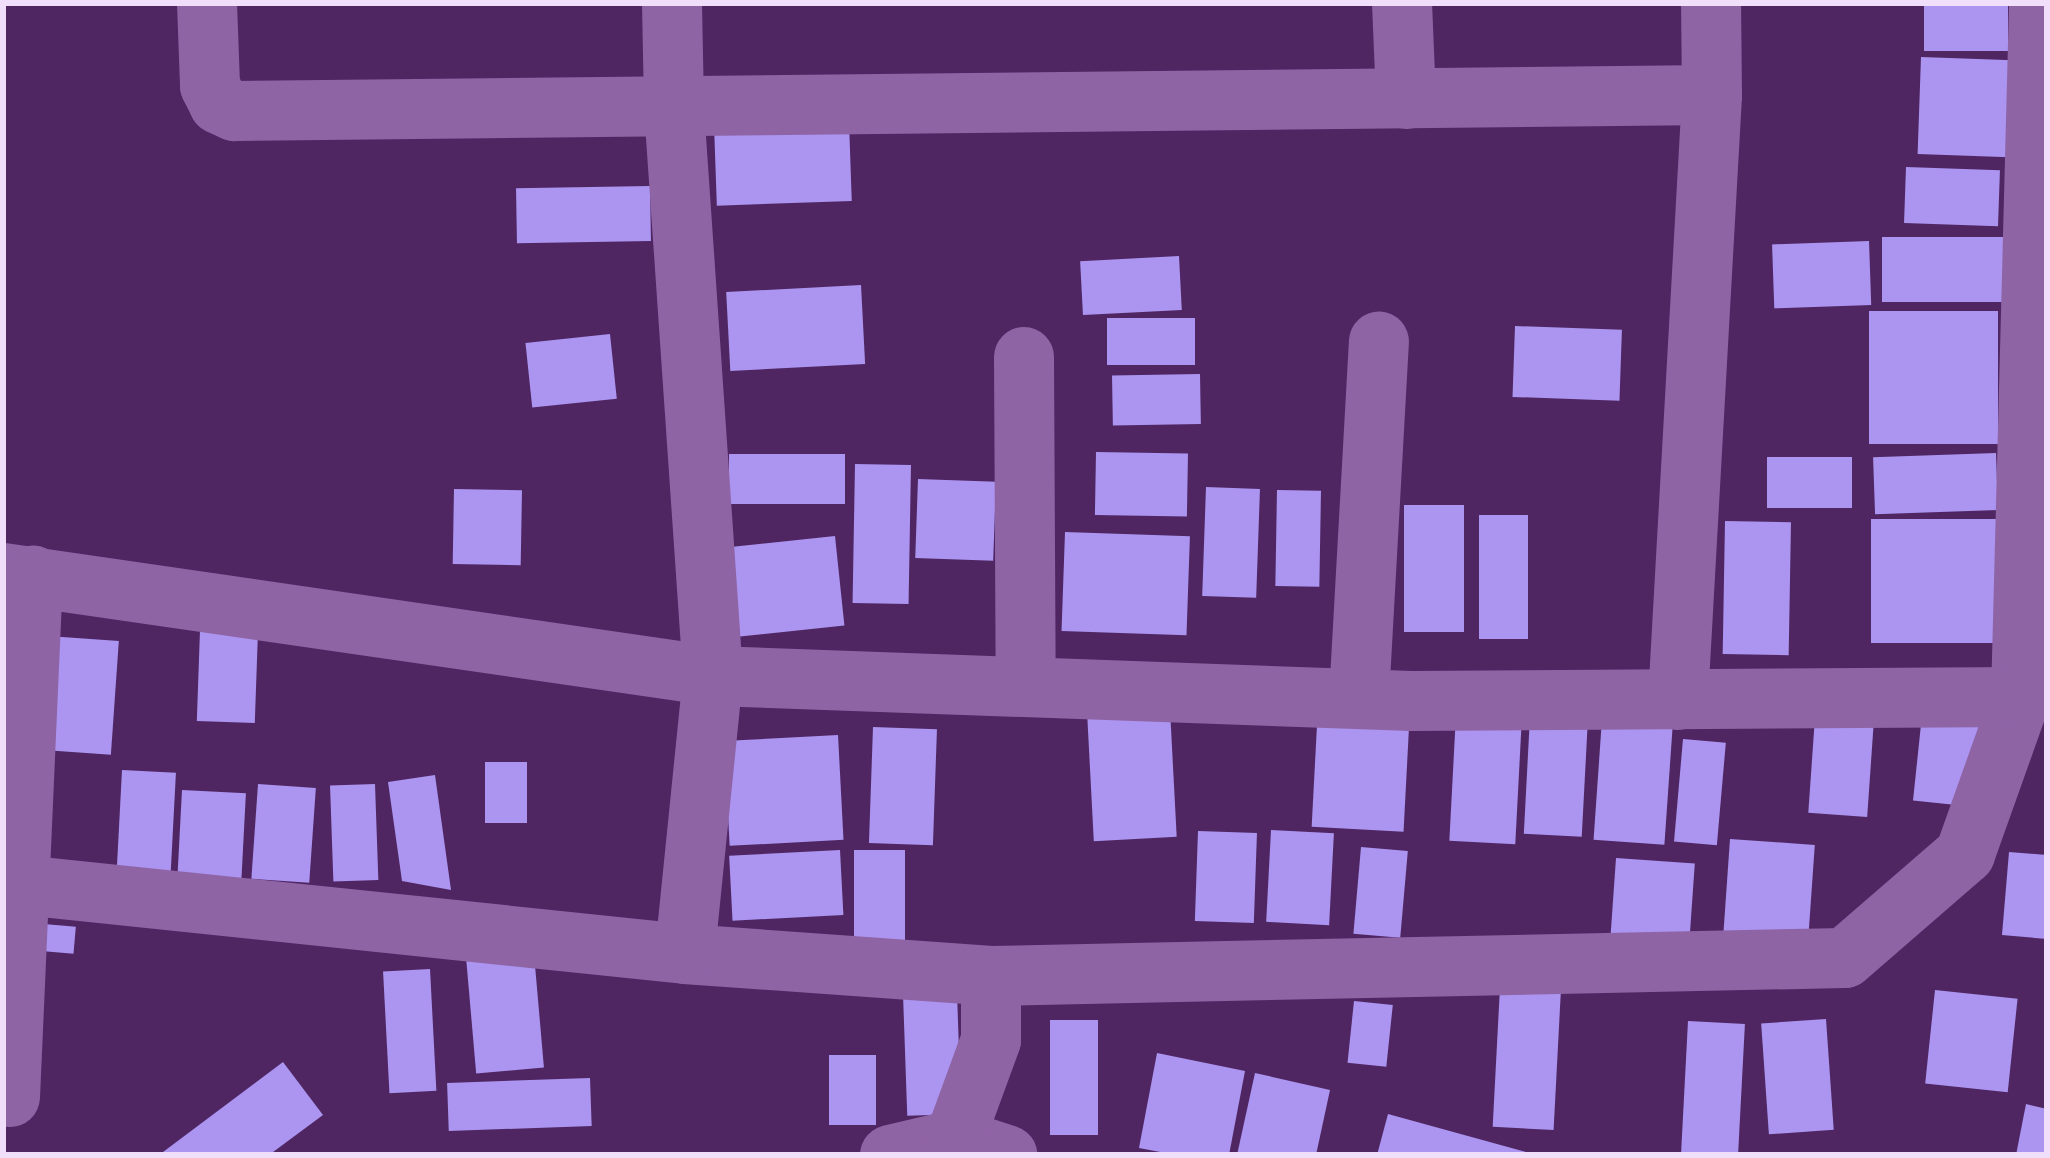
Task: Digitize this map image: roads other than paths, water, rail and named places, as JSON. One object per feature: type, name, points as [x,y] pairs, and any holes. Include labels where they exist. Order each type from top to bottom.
[{"type":"street","points":[[207,3],[210,86],[220,104],[234,112],[1712,95]]},
{"type":"street","points":[[672,3],[674,107],[713,676],[685,954]]},
{"type":"street","points":[[1402,3],[1406,99]]},
{"type":"street","points":[[1678,700],[1712,95],[1711,3]]},
{"type":"street","points":[[10,883],[685,954],[991,976],[1845,958],[1965,854],[2034,694],[2039,3]]},
{"type":"street","points":[[1359,698],[1379,342]]},
{"type":"street","points":[[1024,357],[1027,686]]},
{"type":"street","points":[[10,1097],[18,574],[713,676],[1359,698],[1678,700],[2034,694]]},
{"type":"street","points":[[890,1155],[971,1150],[992,1040],[991,976]]}]
